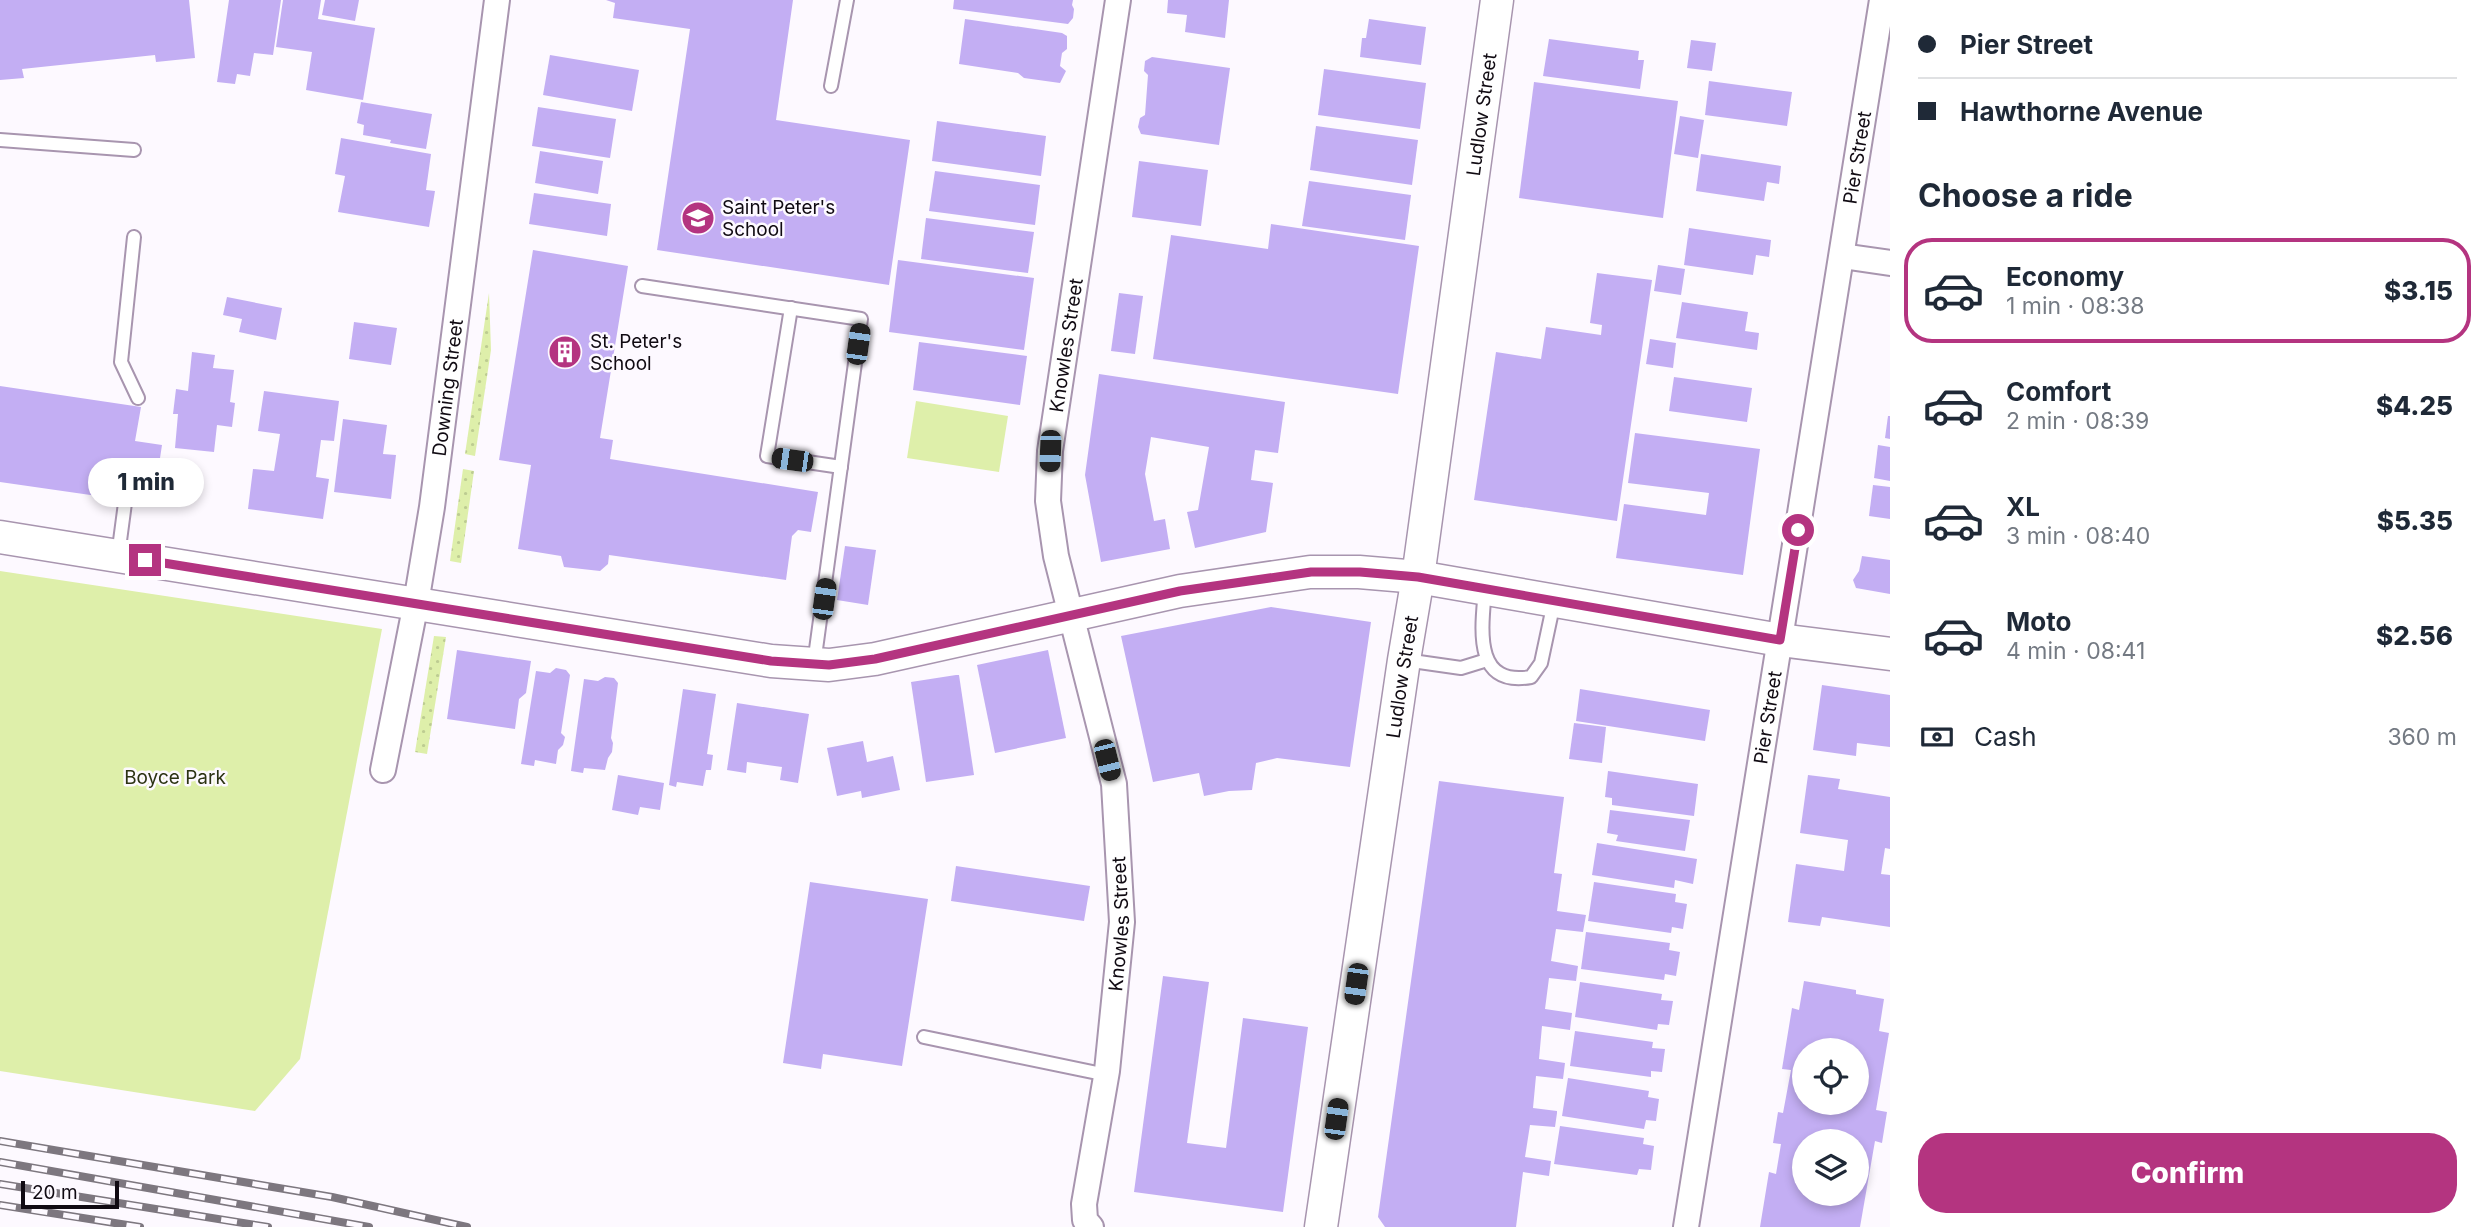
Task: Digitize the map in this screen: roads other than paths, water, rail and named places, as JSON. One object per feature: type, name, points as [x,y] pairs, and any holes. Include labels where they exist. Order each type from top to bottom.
[{"type":"street","name":"Downing Street","points":[[383,771],[432,507],[497,0]]},
{"type":"street","name":"Knowles Street","points":[[1091,1227],[1085,1220],[1084,1204],[1107,1075],[1122,922],[1114,784],[1056,556],[1048,501],[1050,451],[1118,0]]},
{"type":"street","name":"Ludlow Street","points":[[1321,1227],[1418,577],[1497,0]]},
{"type":"street","name":"Pier Street","points":[[1686,1227],[1882,0]]},
{"type":"street","points":[[1842,256],[1890,263]]},
{"type":"street","points":[[0,537],[771,661],[829,665],[875,659],[1180,591],[1311,572],[1360,572],[1418,577],[1780,640],[1890,654]]},
{"type":"lane","points":[[831,86],[848,0]]},
{"type":"lane","points":[[0,140],[134,150]]},
{"type":"lane","points":[[135,237],[121,362],[138,398]]},
{"type":"lane","points":[[642,286],[861,319],[814,664]]},
{"type":"lane","points":[[791,309],[767,456],[841,467]]},
{"type":"lane","points":[[118,556],[125,503]]},
{"type":"lane","points":[[1485,589],[1481,643],[1487,660],[1499,672],[1516,679],[1531,677],[1541,663],[1555,599]]},
{"type":"lane","points":[[1404,660],[1461,668],[1487,660]]},
{"type":"lane","points":[[924,1037],[1107,1075]]},
{"type":"railway","points":[[0,1141],[332,1197],[467,1227]]},
{"type":"railway","points":[[0,1162],[369,1227]]},
{"type":"railway","points":[[0,1184],[268,1227]]},
{"type":"railway","points":[[0,1205],[140,1227]]},
{"type":"place","name":"Saint Peter's School","points":[[698,218]]},
{"type":"place","name":"St. Peter's School","points":[[565,352]]},
{"type":"park label","name":"Boyce Park","points":[[175,777]]}]
